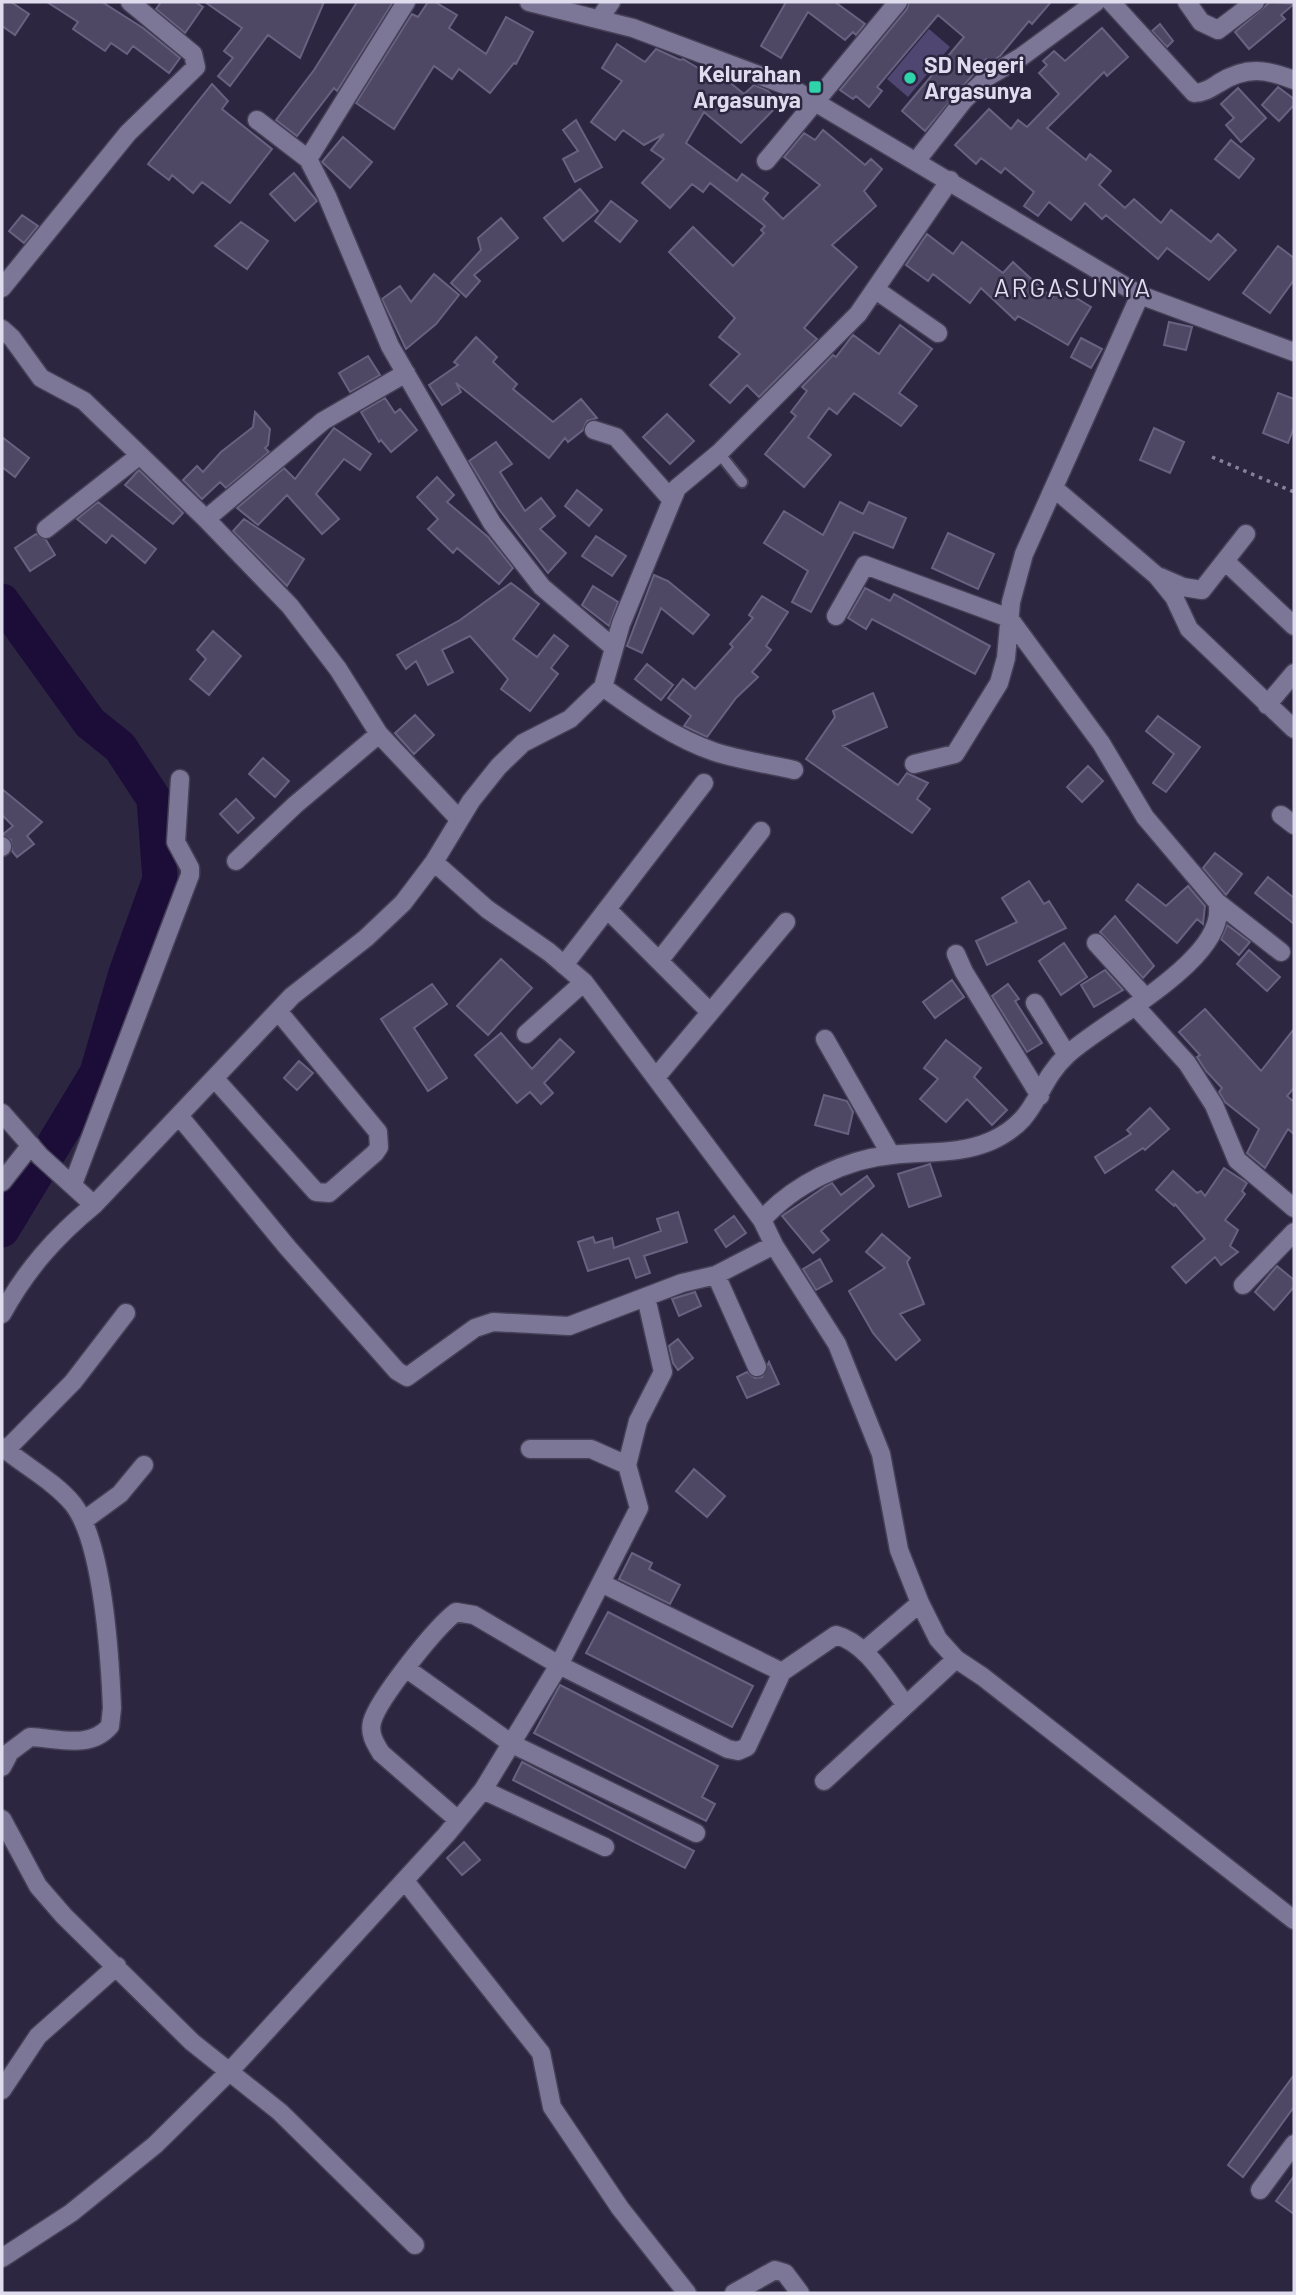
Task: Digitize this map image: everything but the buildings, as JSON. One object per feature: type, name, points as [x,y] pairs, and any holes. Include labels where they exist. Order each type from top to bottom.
[{"type":"street","points":[[2,288],[20,270],[128,133],[196,66],[193,54],[147,19],[130,2]]},
{"type":"street","points":[[308,159],[406,2]]},
{"type":"street","points":[[529,2],[600,18],[767,78],[815,100],[1140,295],[1294,352]]},
{"type":"street","points":[[600,18],[611,2]]},
{"type":"street","points":[[765,161],[898,2]]},
{"type":"street","points":[[917,160],[964,100],[989,76],[1021,57],[1096,2]]},
{"type":"street","points":[[1111,2],[1194,93],[1203,93],[1236,72],[1251,69],[1294,80]]},
{"type":"street","points":[[1187,2],[1201,22],[1218,30],[1255,2]]},
{"type":"street","points":[[257,120],[308,159],[327,196],[390,346],[492,523],[542,587],[613,646]]},
{"type":"street","points":[[2,1314],[38,1257],[61,1232],[94,1205],[278,1011],[387,919],[434,862],[483,785],[516,750],[570,719],[603,687],[611,668],[613,646],[671,499],[684,481],[719,453],[858,314],[950,180]]},
{"type":"street","points":[[876,290],[938,333]]},
{"type":"street","points":[[914,764],[950,758],[966,741],[1003,673],[1009,618],[1024,554],[1140,295]]},
{"type":"street","points":[[2,329],[12,338],[41,378],[84,401],[290,606],[338,669],[379,734],[459,819]]},
{"type":"street","points":[[206,520],[324,421],[406,373]]},
{"type":"street","points":[[594,430],[616,437],[671,499]]},
{"type":"street","points":[[46,529],[140,455]]},
{"type":"street","points":[[1055,489],[1157,576],[1174,597],[1189,629],[1294,729]]},
{"type":"street","points":[[1157,576],[1183,587],[1202,590],[1246,534]]},
{"type":"street","points":[[1225,561],[1294,626]]},
{"type":"street","points":[[836,616],[865,565],[1009,618],[1101,743],[1145,817],[1217,902],[1281,952]]},
{"type":"street","points":[[1267,705],[1294,673]]},
{"type":"street","points":[[603,687],[640,714],[693,743],[716,752],[794,770]]},
{"type":"street","points":[[236,861],[295,804],[379,734]]},
{"type":"street","points":[[69,1182],[190,875],[190,868],[176,842],[180,779]]},
{"type":"street","points":[[564,964],[704,783]]},
{"type":"street","points":[[659,961],[761,831]]},
{"type":"street","points":[[434,862],[487,909],[564,964],[584,982],[657,1076],[762,1220],[774,1245],[837,1345],[881,1454],[899,1550],[938,1639],[956,1659],[983,1677],[1294,1920]]},
{"type":"street","points":[[762,1220],[780,1201],[820,1177],[891,1155],[937,1154],[988,1142],[1013,1130],[1040,1096],[1066,1055],[1177,975],[1208,938],[1219,911],[1217,902]]},
{"type":"street","points":[[607,909],[710,1012]]},
{"type":"street","points":[[657,1076],[786,922]]},
{"type":"street","points":[[1096,943],[1214,1105],[1237,1160],[1294,1208]]},
{"type":"street","points":[[956,954],[964,972],[1040,1096]]},
{"type":"street","points":[[526,1034],[584,982]]},
{"type":"street","points":[[1035,1003],[1066,1055]]},
{"type":"street","points":[[215,1079],[316,1192],[329,1194],[375,1153],[379,1147],[378,1132],[278,1011]]},
{"type":"street","points":[[825,1039],[891,1155]]},
{"type":"street","points":[[2,1113],[36,1150],[94,1205]]},
{"type":"street","points":[[180,1117],[288,1248],[404,1376],[424,1367],[475,1328],[493,1322],[569,1326],[682,1283],[716,1275],[774,1245]]},
{"type":"street","points":[[2,1182],[36,1150]]},
{"type":"street","points":[[1242,1285],[1294,1232]]},
{"type":"street","points":[[716,1275],[757,1367]]},
{"type":"street","points":[[2,2258],[71,2213],[155,2145],[229,2072],[405,1881],[483,1790],[559,1665],[603,1584],[639,1508],[627,1465],[638,1421],[663,1373],[646,1297]]},
{"type":"street","points":[[2,1767],[10,1752],[30,1737],[84,1742],[99,1737],[110,1726],[111,1689],[102,1589],[83,1521],[72,1503],[4,1448],[73,1382],[125,1313]]},
{"type":"street","points":[[530,1449],[591,1449],[627,1465]]},
{"type":"street","points":[[83,1521],[120,1494],[144,1465]]},
{"type":"street","points":[[603,1584],[782,1672]]},
{"type":"street","points":[[864,1651],[920,1603]]},
{"type":"street","points":[[458,1820],[381,1752],[372,1740],[371,1725],[377,1709],[449,1617],[464,1611],[559,1665],[728,1749],[738,1751],[747,1747],[782,1672],[836,1635],[847,1638],[864,1651],[906,1705]]},
{"type":"street","points":[[824,1781],[956,1659]]},
{"type":"street","points":[[407,1669],[512,1744],[696,1833]]},
{"type":"street","points":[[483,1790],[604,1847]]},
{"type":"street","points":[[2,1819],[38,1885],[64,1916],[192,2042],[280,2112],[415,2245]]},
{"type":"street","points":[[405,1881],[541,2053],[552,2107],[620,2208],[687,2293]]},
{"type":"street","points":[[2,2090],[37,2036],[117,1966]]},
{"type":"street","points":[[1261,2190],[1294,2144]]},
{"type":"street","points":[[734,2293],[775,2270],[785,2273],[800,2293]]},
{"type":"lane","points":[[719,453],[742,482]]},
{"type":"path","points":[[1212,457],[1294,492]]},
{"type":"shaded area","points":[[929,29],[950,47],[908,97],[887,79]]},
{"type":"waterway","points":[[2,601],[90,723],[120,747],[154,799],[160,879],[126,973],[97,1073],[2,1230]]},
{"type":"place","name":"SD Negeri Argasunya","points":[[910,78]]},
{"type":"place","name":"Kelurahan Argasunya","points":[[815,87]]},
{"type":"district","name":"ARGASUNYA","points":[[1073,288]]}]
